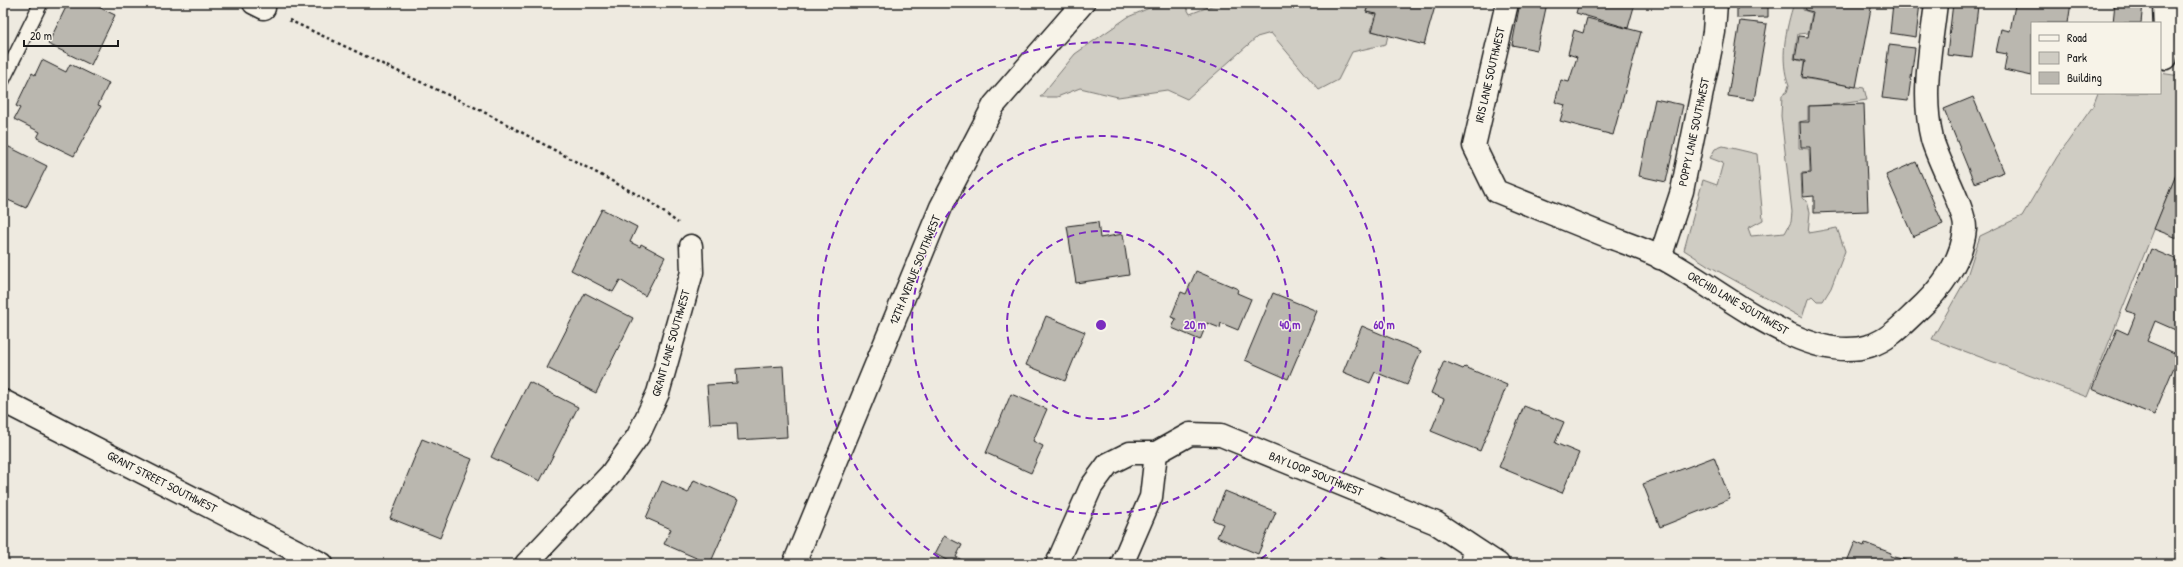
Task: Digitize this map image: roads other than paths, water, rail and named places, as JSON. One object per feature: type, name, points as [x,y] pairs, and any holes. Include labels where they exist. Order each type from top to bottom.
[{"type":"street","name":"12TH AVENUE SOUTHWEST","points":[[794,564],[941,207],[994,105],[1083,3]]},
{"type":"street","name":"IRIS LANE SOUTHWEST","points":[[1474,146],[1507,3]]},
{"type":"street","name":"POPPY LANE SOUTHWEST","points":[[1660,258],[1682,191],[1714,32],[1716,3]]},
{"type":"street","name":"ORCHID LANE SOUTHWEST","points":[[1474,146],[1496,191],[1660,258],[1764,321],[1802,339],[1834,349],[1856,350],[1872,346],[1892,334],[1925,304],[1951,272],[1965,228],[1960,207],[1946,177],[1933,140],[1926,112],[1927,80],[1936,3]]},
{"type":"street","points":[[2164,3],[2166,58]]},
{"type":"street","name":"GRANT LANE SOUTHWEST","points":[[526,564],[612,474],[638,436],[658,393],[692,272],[691,246]]},
{"type":"street","name":"GRANT STREET SOUTHWEST","points":[[3,401],[322,564]]},
{"type":"street","name":"BAY LOOP SOUTHWEST","points":[[1057,564],[1091,487],[1108,464],[1130,453],[1156,453],[1190,434],[1221,435],[1436,523],[1473,556],[1498,564]]},
{"type":"street","points":[[1122,564],[1150,497],[1156,453]]},
{"type":"lane","points":[[3,80],[41,3]]}]
